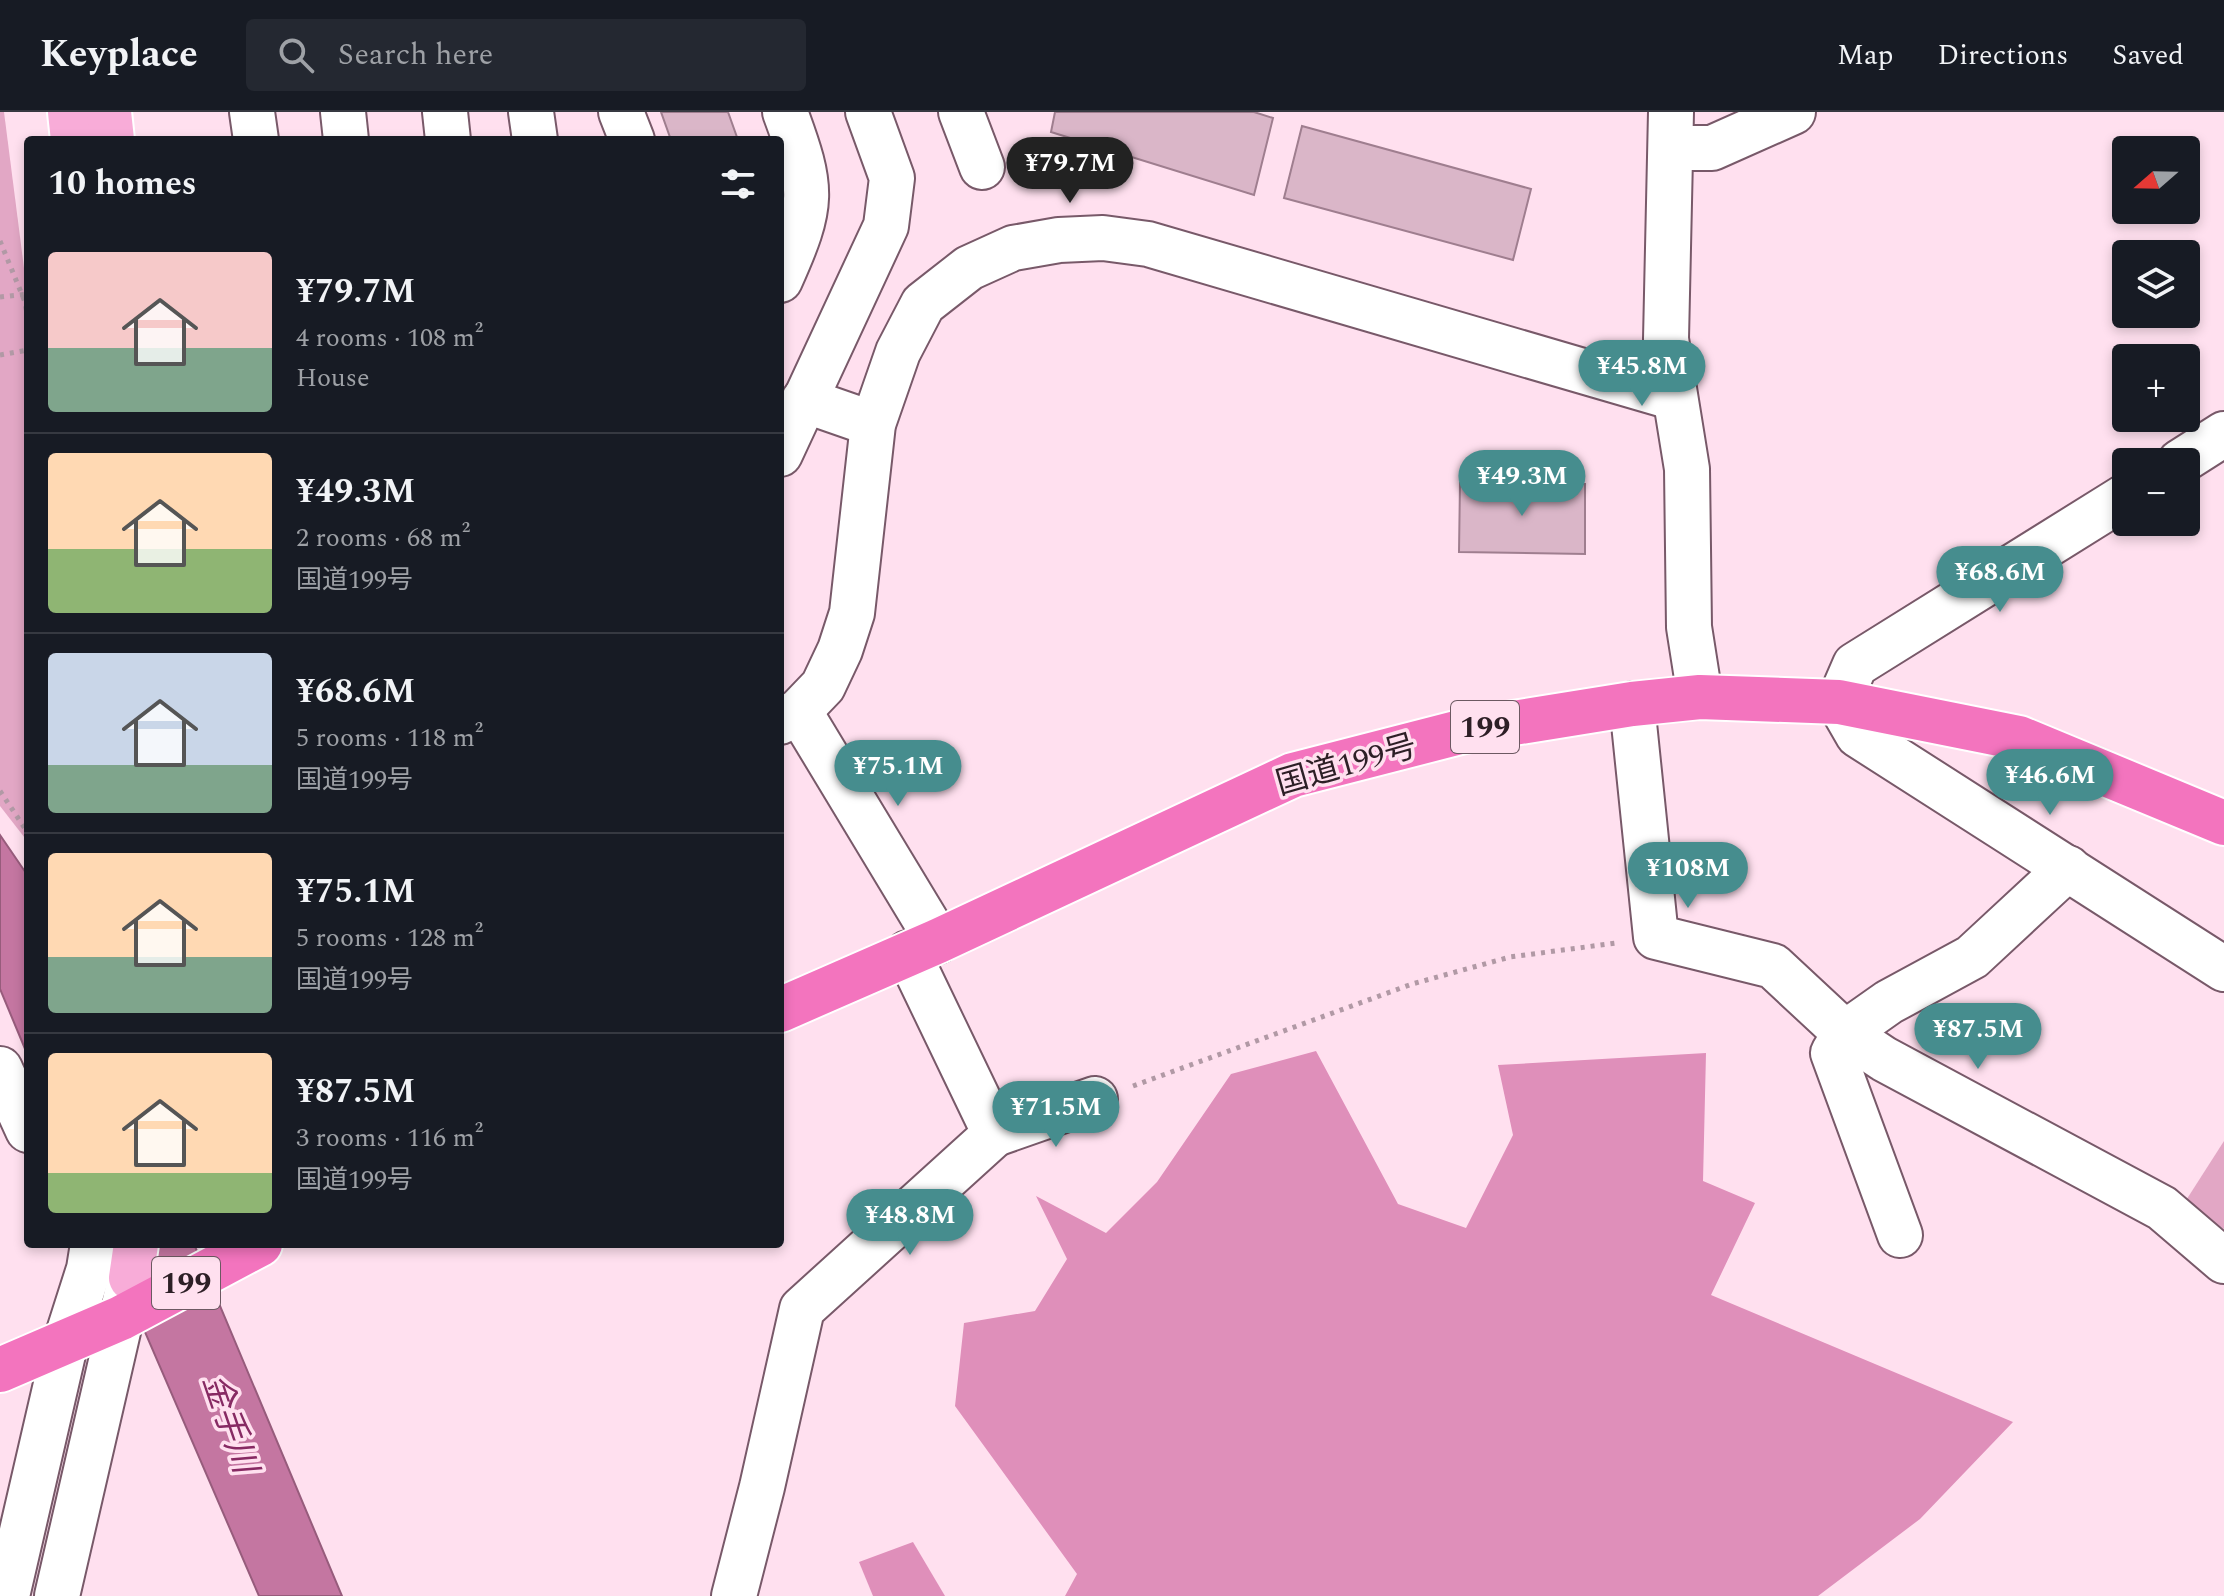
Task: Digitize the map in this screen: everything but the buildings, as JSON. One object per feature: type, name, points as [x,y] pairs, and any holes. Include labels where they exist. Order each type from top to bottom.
[{"type":"highway","name":"国道199号","points":[[784,1008],[1293,775],[1464,731],[1632,704],[1700,697],[1839,702],[2019,738],[2224,823]]},
{"type":"highway","name":"199","points":[[0,1370],[66,1341],[129,1280],[249,1248]]},
{"type":"main road","points":[[70,112],[73,136]]},
{"type":"main road","points":[[109,112],[112,136]]},
{"type":"street","points":[[252,112],[255,136]]},
{"type":"street","points":[[343,112],[346,136]]},
{"type":"street","points":[[445,112],[448,136]]},
{"type":"street","points":[[531,112],[534,136]]},
{"type":"street","points":[[621,112],[630,136]]},
{"type":"street","points":[[784,271],[802,231],[808,196],[803,160],[785,112]]},
{"type":"street","points":[[784,445],[886,226],[892,178],[868,112]]},
{"type":"street","points":[[961,112],[982,167]]},
{"type":"street","points":[[1700,697],[1689,627],[1687,469],[1666,339],[1671,130],[1712,148],[1793,112]]},
{"type":"street","points":[[995,1134],[923,947],[790,716],[823,686],[840,650],[852,613],[873,424],[898,352],[923,304],[969,268],[1013,248],[1059,240],[1103,238],[1148,244],[1675,398]]},
{"type":"street","points":[[804,400],[873,424]]},
{"type":"street","points":[[2200,449],[2224,434]]},
{"type":"street","points":[[2112,505],[1855,665],[1839,702],[1858,735],[2224,969]]},
{"type":"street","points":[[1632,704],[1656,937],[1773,966],[1845,1033],[1884,1059],[2162,1208],[2224,1261]]},
{"type":"street","points":[[1900,1235],[1833,1053],[1845,1033],[1889,1002],[1972,957],[2068,868]]},
{"type":"street","points":[[0,1069],[24,1121]]},
{"type":"street","points":[[734,1596],[802,1309],[995,1134],[1095,1099]]},
{"type":"street","points":[[7,1596],[87,1252]]},
{"type":"street","points":[[57,1596],[129,1280]]},
{"type":"path","points":[[0,241],[24,300]]},
{"type":"path","points":[[0,297],[24,294]]},
{"type":"path","points":[[0,355],[24,351]]},
{"type":"path","points":[[0,791],[24,827]]},
{"type":"path","points":[[1095,1099],[1412,984],[1510,957],[1656,937]]},
{"type":"shaded area","points":[[0,112],[4,112],[24,268],[24,837],[0,806]]},
{"type":"shaded area","points":[[1316,1051],[1398,1204],[1466,1228],[1513,1135],[1498,1065],[1706,1053],[1703,1181],[1755,1203],[1711,1295],[2013,1422],[1920,1519],[1818,1596],[1065,1596],[1077,1574],[955,1406],[964,1323],[1035,1311],[1067,1259],[1036,1196],[1106,1233],[1157,1182],[1231,1074]]},
{"type":"shaded area","points":[[2224,1141],[2224,1229],[2183,1205]]},
{"type":"shaded area","points":[[913,1542],[945,1596],[873,1596],[859,1562]]},
{"type":"water","points":[[0,835],[24,870],[24,1046],[0,989]]},
{"type":"water","name":"金手川","points":[[109,1248],[196,1248],[342,1596],[259,1596]]}]
